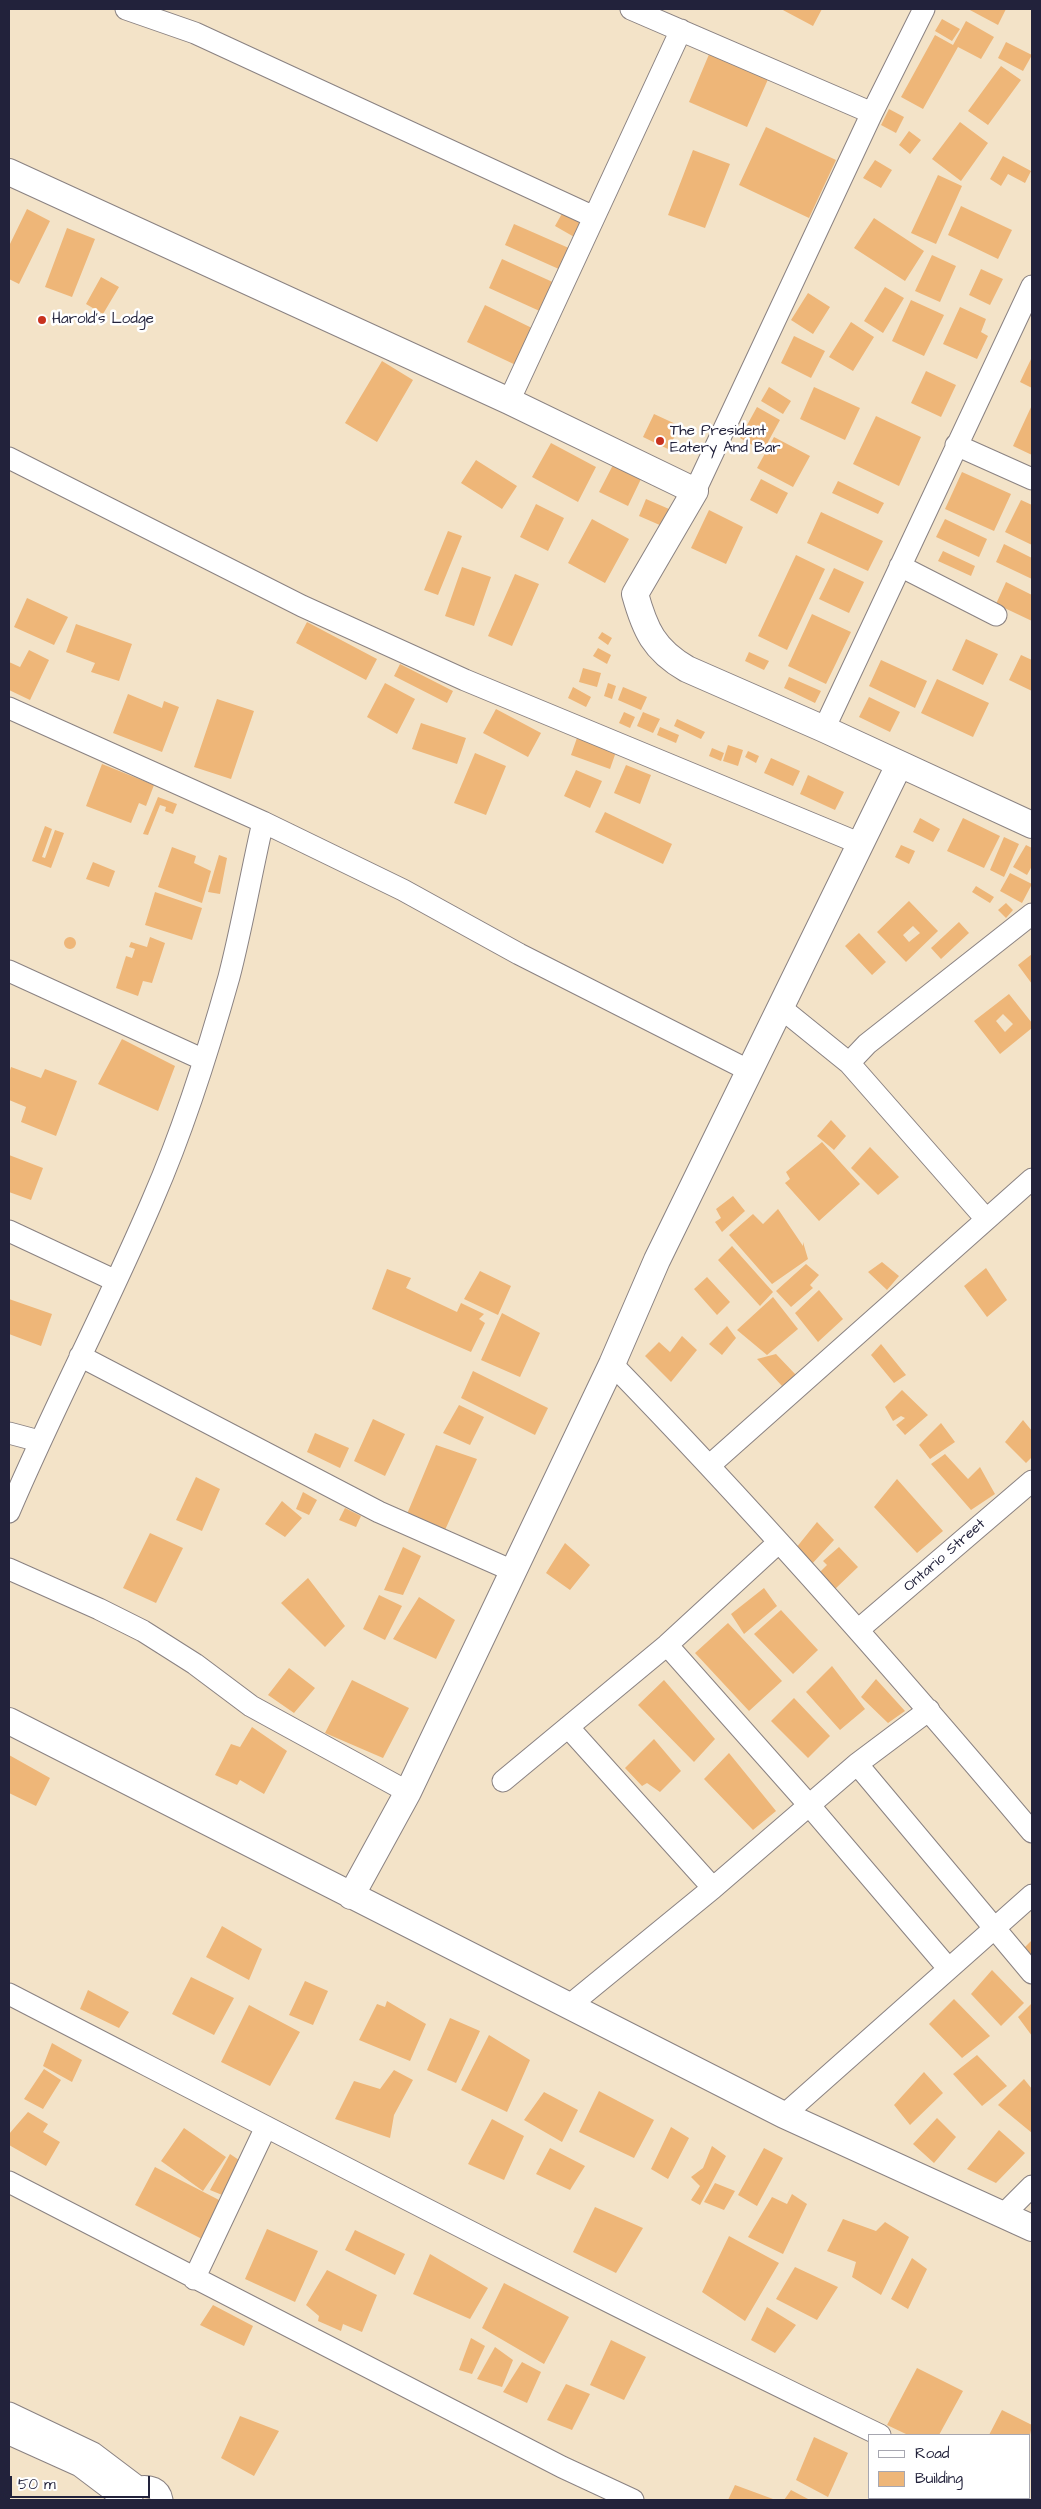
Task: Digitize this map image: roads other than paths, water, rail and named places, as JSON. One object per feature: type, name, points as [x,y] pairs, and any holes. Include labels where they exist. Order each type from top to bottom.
[{"type":"street","points":[[126,9],[195,33],[594,217]]},
{"type":"street","points":[[631,9],[872,113]]},
{"type":"street","points":[[924,9],[872,113],[695,491],[635,594],[644,624],[653,640],[669,659],[1032,826]]},
{"type":"street","points":[[509,401],[681,30]]},
{"type":"street","points":[[9,172],[509,401],[695,491]]},
{"type":"street","points":[[824,729],[1032,286]]},
{"type":"street","points":[[956,445],[1032,479]]},
{"type":"street","points":[[9,458],[302,606],[465,680],[861,844]]},
{"type":"street","points":[[900,566],[996,615]]},
{"type":"street","points":[[9,708],[263,822],[403,890],[519,954],[750,1071]]},
{"type":"street","points":[[351,1896],[408,1792],[612,1364],[658,1260],[899,765]]},
{"type":"street","points":[[9,1512],[39,1441],[157,1191],[204,1060],[229,976],[263,822]]},
{"type":"street","points":[[849,1063],[866,1044],[1032,914]]},
{"type":"street","points":[[9,971],[204,1060]]},
{"type":"street","points":[[781,1008],[849,1063],[986,1219]]},
{"type":"street","points":[[710,1465],[1032,1179]]},
{"type":"street","points":[[9,1231],[116,1281]]},
{"type":"street","points":[[80,1356],[379,1512],[512,1571]]},
{"type":"street","points":[[612,1364],[710,1465],[929,1710],[1032,1832]]},
{"type":"street","points":[[9,1433],[39,1441]]},
{"type":"street","name":"Ontario Street","points":[[858,1630],[1029,1490]]},
{"type":"street","points":[[503,1781],[667,1645],[779,1542]]},
{"type":"street","points":[[9,1569],[143,1631],[195,1664],[251,1706],[408,1792]]},
{"type":"street","points":[[667,1645],[809,1805],[948,1968]]},
{"type":"street","points":[[570,2005],[713,1888],[857,1764],[929,1710]]},
{"type":"street","points":[[9,1721],[784,2115],[1032,2228]]},
{"type":"street","points":[[568,1727],[713,1888]]},
{"type":"street","points":[[857,1764],[1032,1973]]},
{"type":"street","points":[[784,2115],[1032,1895]]},
{"type":"street","points":[[9,1994],[374,2184],[706,2352],[878,2434]]},
{"type":"street","points":[[194,2279],[266,2127]]},
{"type":"street","points":[[9,2182],[562,2467],[633,2500]]},
{"type":"street","points":[[1004,2214],[1032,2186]]},
{"type":"street","points":[[9,2413],[93,2453],[131,2496]]},
{"type":"street","points":[[9,2434],[80,2466],[131,2496]]},
{"type":"street","points":[[131,2496],[148,2486],[156,2489],[164,2499]]},
{"type":"place","name":"Harold's Lodge","points":[[42,320]]},
{"type":"place","name":"The President Eatery And Bar","points":[[660,441]]}]
